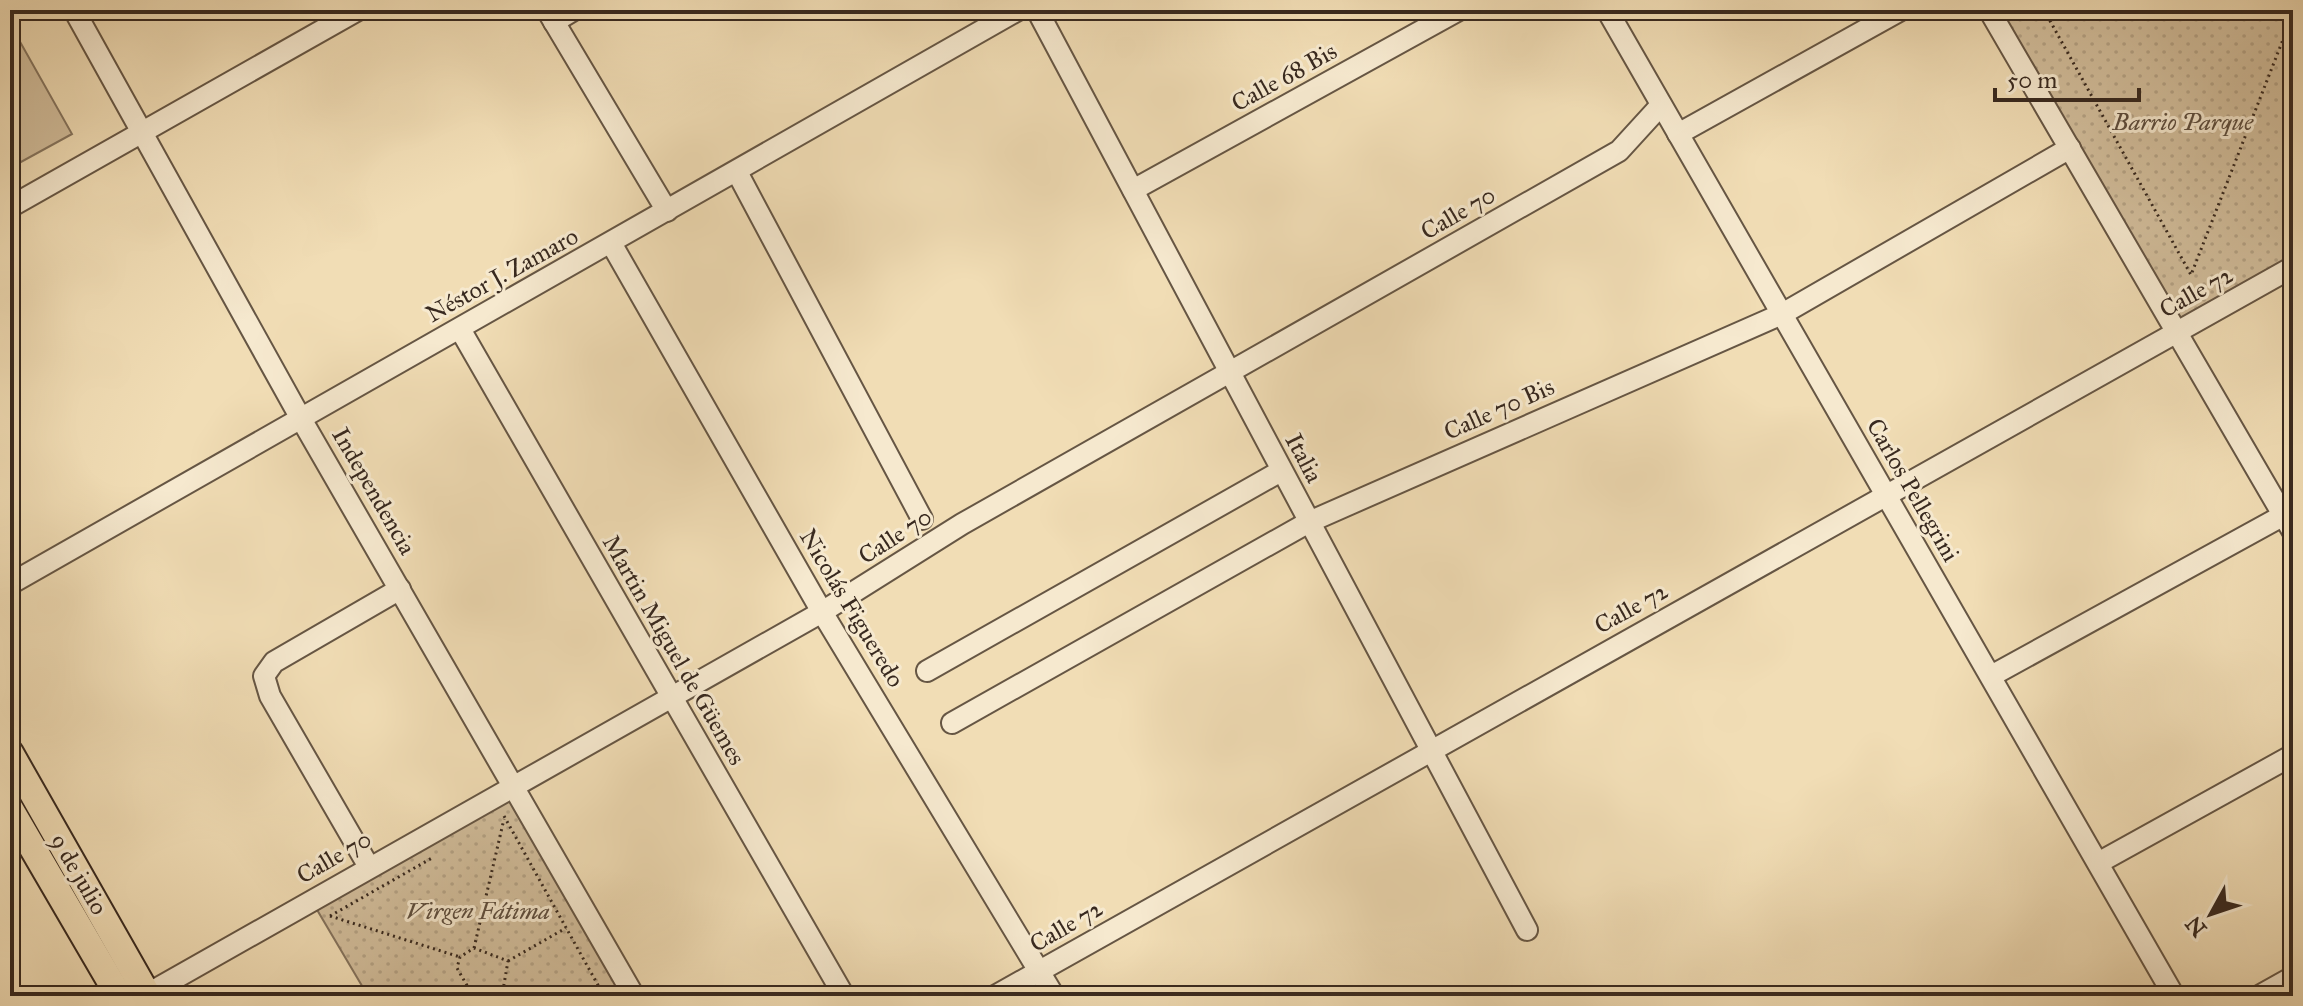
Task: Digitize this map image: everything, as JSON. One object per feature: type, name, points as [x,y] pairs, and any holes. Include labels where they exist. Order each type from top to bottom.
[{"type":"main road","name":"9 de julio","points":[[10,753],[146,995]]},
{"type":"main road","name":"9 de julio","points":[[10,809],[119,996]]},
{"type":"street","name":"Independencia","points":[[74,10],[300,417],[634,996]]},
{"type":"street","points":[[10,207],[358,10]]},
{"type":"street","points":[[574,10],[550,16],[667,211]]},
{"type":"street","name":"Néstor J. Zamaro","points":[[10,584],[1018,10]]},
{"type":"street","name":"Italia","points":[[1037,10],[1527,930]]},
{"type":"street","name":"Calle 68 Bis","points":[[1133,190],[1459,10]]},
{"type":"street","name":"Carlos Pellegrini","points":[[1607,10],[2174,996]]},
{"type":"street","points":[[1678,134],[1901,10]]},
{"type":"street","points":[[1989,10],[2290,519],[1991,676]]},
{"type":"street","name":"Calle 70","points":[[146,995],[822,612],[962,524],[1619,151],[1661,105]]},
{"type":"street","name":"Calle 70 Bis","points":[[952,723],[1309,522],[1782,314],[2070,148]]},
{"type":"street","points":[[737,172],[922,519]]},
{"type":"street","name":"Nicolás Figueredo","points":[[611,243],[822,612],[1054,996]]},
{"type":"street","name":"Calle 72","points":[[995,996],[2293,267]]},
{"type":"street","name":"Martin Miguel de Güemes","points":[[460,329],[844,996]]},
{"type":"street","points":[[927,671],[1281,471]]},
{"type":"street","points":[[369,867],[270,696],[264,676],[274,662],[400,589]]},
{"type":"street","points":[[2098,863],[2293,755]]},
{"type":"street","points":[[2259,996],[2293,977]]},
{"type":"path","points":[[2044,10],[2191,275],[2292,18]]},
{"type":"path","points":[[2292,18],[2286,32],[2293,33]]},
{"type":"path","points":[[491,824],[504,816]]},
{"type":"path","points":[[504,816],[604,996]]},
{"type":"path","points":[[473,996],[457,968],[460,957],[474,948],[504,816]]},
{"type":"path","points":[[437,855],[330,916],[460,957]]},
{"type":"path","points":[[508,961],[566,928]]},
{"type":"path","points":[[474,948],[508,961]]},
{"type":"path","points":[[502,996],[508,961]]},
{"type":"green space","name":"Barrio Parque","points":[[1989,10],[2293,10],[2293,267],[2177,332]]},
{"type":"green space","points":[[10,24],[72,134],[10,168]]},
{"type":"green space","name":"Virgen Fátima","points":[[509,796],[623,996],[368,996],[316,908]]}]
